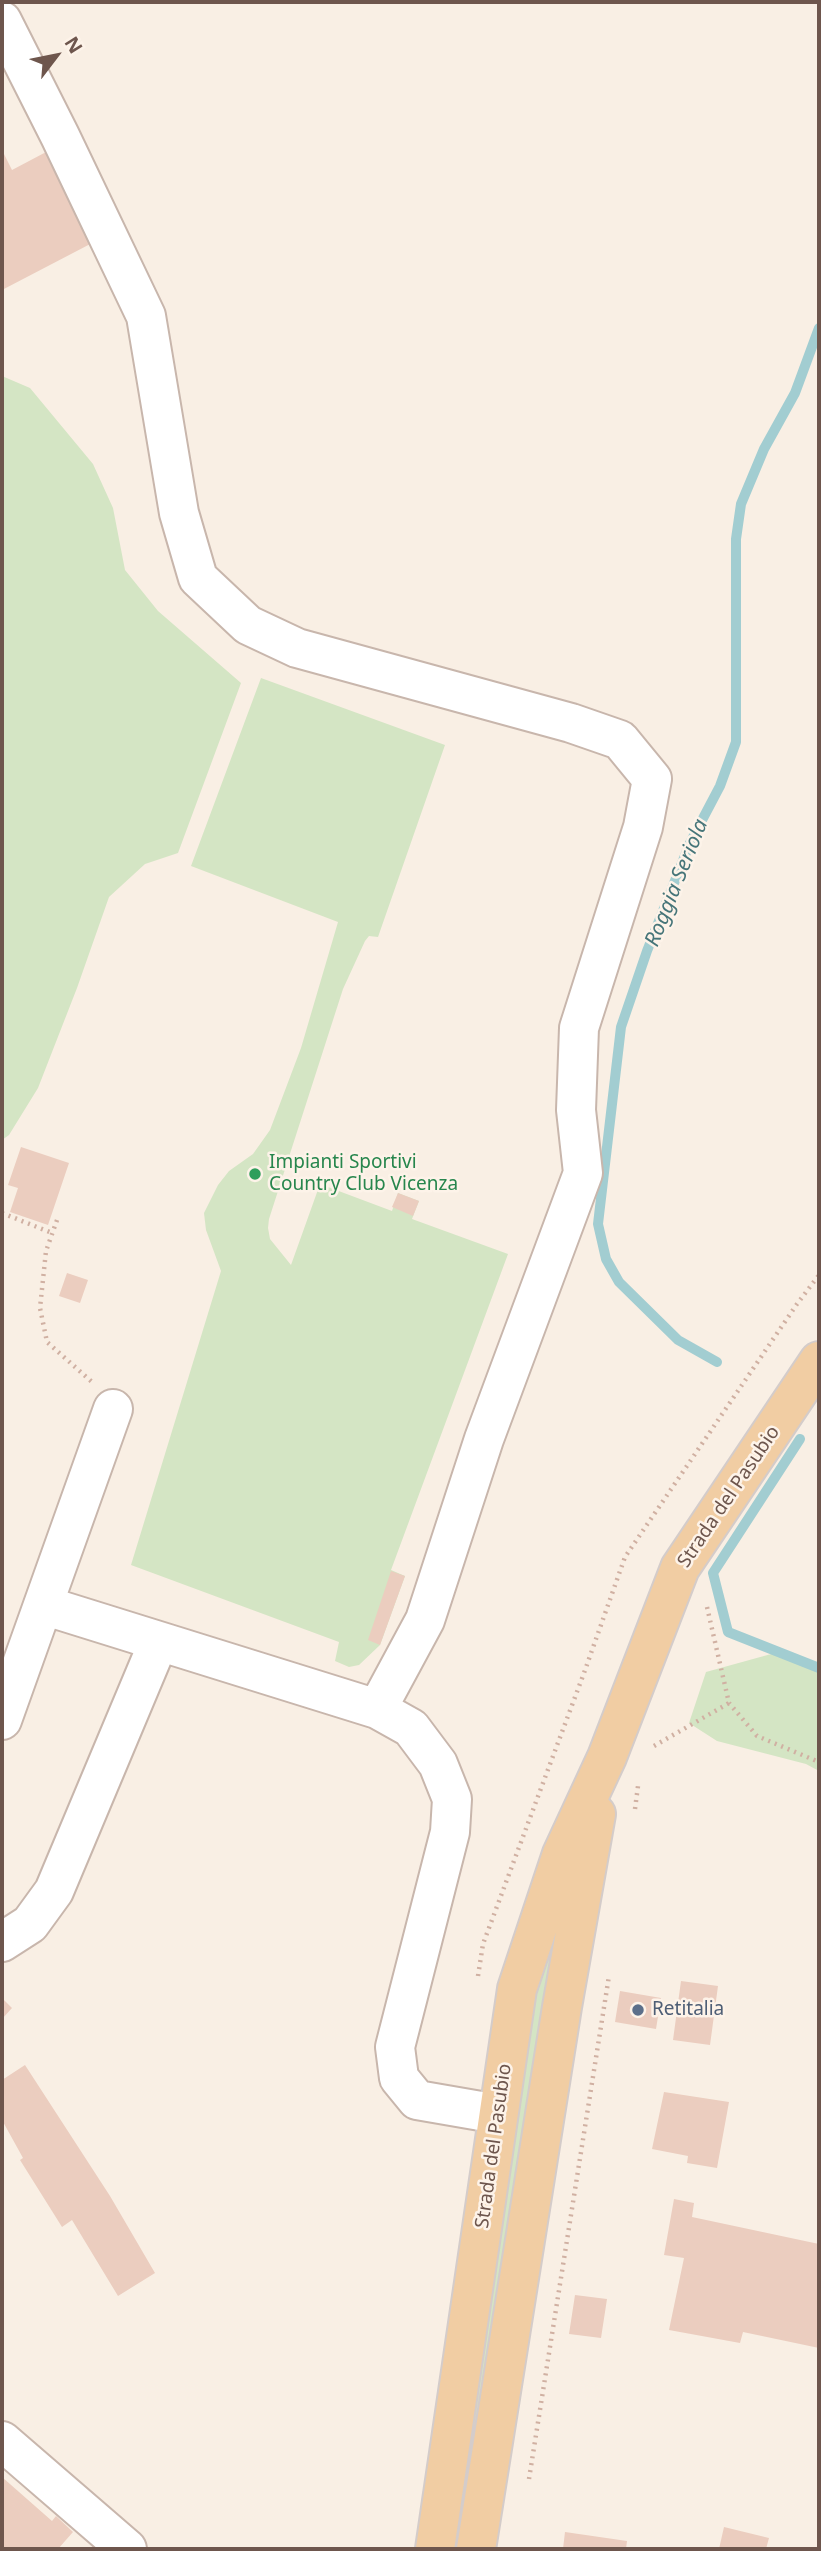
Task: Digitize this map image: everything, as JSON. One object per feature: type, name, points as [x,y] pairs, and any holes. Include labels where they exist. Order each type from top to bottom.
[{"type":"main road","name":"Strada del Pasubio","points":[[435,2549],[517,1989],[562,1854],[607,1757],[680,1568],[819,1361]]},
{"type":"main road","name":"Strada del Pasubio","points":[[476,2549],[562,2007],[607,1757]]},
{"type":"street","points":[[2,21],[146,316],[179,513],[198,578],[247,625],[297,648],[571,723],[620,740],[652,779],[643,827],[579,1028],[576,1110],[583,1172],[484,1438],[425,1620],[377,1709]]},
{"type":"street","points":[[2,1720],[113,1409]]},
{"type":"street","points":[[43,1605],[377,1709],[411,1728],[438,1764],[452,1799],[450,1832],[396,2047],[399,2078],[417,2100],[498,2114]]},
{"type":"street","points":[[2,1942],[30,1924],[54,1891],[159,1641]]},
{"type":"street","points":[[2,2441],[127,2549]]},
{"type":"path","points":[[2,1213],[52,1233]]},
{"type":"path","points":[[57,1220],[46,1251],[40,1308],[47,1342],[97,1386],[113,1409]]},
{"type":"path","points":[[704,1595],[729,1703],[757,1736],[819,1762]]},
{"type":"path","points":[[649,1749],[729,1703]]},
{"type":"path","points":[[633,1819],[639,1779]]},
{"type":"path","points":[[529,2480],[611,1965]]},
{"type":"green space","points":[[2,376],[30,388],[93,464],[113,508],[125,570],[158,611],[241,683],[178,853],[145,864],[109,897],[38,1088],[9,1135],[2,1140]]},
{"type":"green space","name":"Impianti Sportivi Country Club Vicenza","points":[[261,678],[445,745],[378,937],[369,936],[365,941],[343,989],[269,1219],[270,1239],[291,1265],[320,1184],[392,1211],[398,1193],[419,1201],[412,1219],[508,1254],[391,1570],[405,1576],[380,1645],[359,1665],[349,1667],[335,1661],[339,1642],[131,1565],[221,1271],[206,1230],[204,1213],[218,1185],[229,1171],[253,1154],[270,1130],[301,1048],[338,922],[191,866]]},
{"type":"green space","points":[[782,1651],[819,1666],[819,1771],[806,1764],[717,1741],[689,1723],[706,1672]]},
{"type":"green space","points":[[560,1888],[462,2549],[447,2549],[535,1974]]},
{"type":"building","points":[[2,150],[12,170],[48,151],[96,241],[2,290]]},
{"type":"building","points":[[21,1147],[69,1163],[48,1225],[10,1212],[18,1188],[8,1185]]},
{"type":"building","points":[[398,1193],[419,1201],[413,1216],[392,1207]]},
{"type":"building","points":[[67,1273],[88,1280],[80,1303],[59,1296]]},
{"type":"building","points":[[391,1571],[405,1576],[380,1645],[368,1640]]},
{"type":"building","points":[[681,1981],[718,1986],[710,2045],[673,2040]]},
{"type":"building","name":"Retitalia","points":[[620,1991],[661,1998],[656,2029],[615,2022]]},
{"type":"building","points":[[2,1998],[12,2008],[2,2019]]},
{"type":"building","points":[[25,2065],[110,2196],[155,2273],[118,2296],[72,2220],[62,2227],[20,2160],[23,2158],[2,2120],[2,2080]]},
{"type":"building","points":[[664,2092],[729,2102],[717,2168],[687,2163],[688,2156],[652,2149]]},
{"type":"building","points":[[674,2199],[694,2203],[692,2217],[819,2244],[819,2348],[743,2332],[740,2343],[669,2330],[684,2258],[664,2255]]},
{"type":"building","points":[[575,2295],[607,2299],[601,2338],[569,2334]]},
{"type":"building","points":[[2,2477],[52,2521],[56,2516],[73,2532],[58,2549],[2,2549]]},
{"type":"building","points":[[724,2527],[769,2538],[766,2549],[719,2549]]},
{"type":"building","points":[[565,2532],[627,2541],[626,2549],[563,2549]]},
{"type":"waterway","name":"Roggia Seriola","points":[[717,1362],[678,1340],[619,1282],[606,1259],[598,1224],[621,1027],[647,951],[690,843],[720,786],[736,742],[736,539],[741,504],[764,449],[795,393],[819,328]]},
{"type":"waterway","name":"Roggia Seriola","points":[[800,1439],[713,1573],[728,1632],[819,1668]]},
{"type":"place","name":"Impianti Sportivi Country Club Vicenza","points":[[255,1174]]},
{"type":"place","name":"Retitalia","points":[[638,2010]]}]
